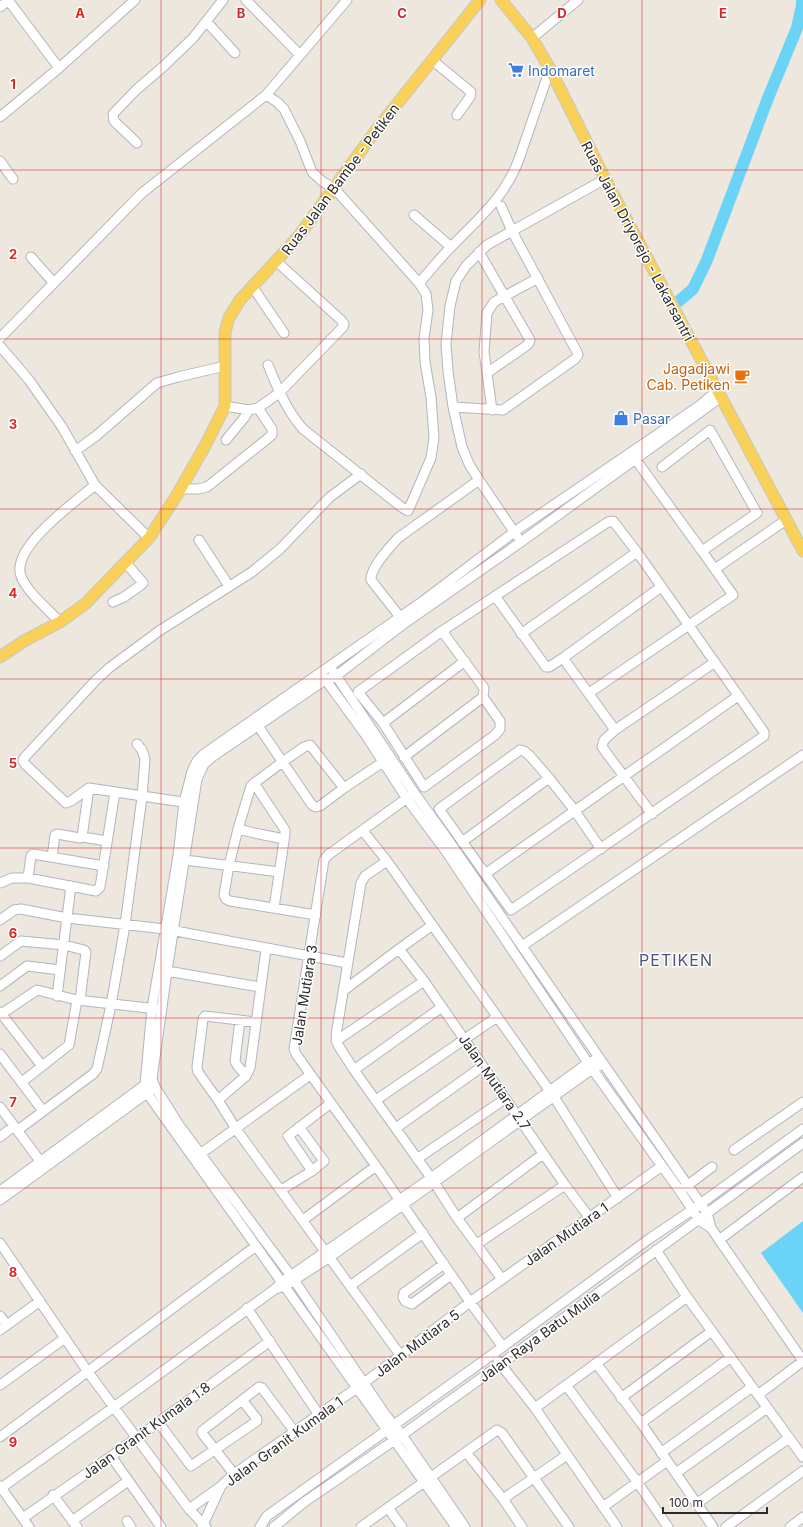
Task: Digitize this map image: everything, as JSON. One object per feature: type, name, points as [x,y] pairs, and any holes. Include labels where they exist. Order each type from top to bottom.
[{"type":"main road","name":"Ruas Jalan Bambe - Petiken","points":[[0,657],[24,641],[60,622],[85,604],[149,538],[206,444],[225,406],[225,332],[229,318],[240,300],[298,237],[374,133],[480,0]]},
{"type":"main road","name":"Ruas Jalan Driyorejo - Lakarsantri","points":[[501,0],[532,38],[550,69],[605,179],[803,551]]},
{"type":"street","points":[[0,7],[8,0],[59,68]]},
{"type":"street","points":[[0,117],[59,68],[135,0]]},
{"type":"street","points":[[137,143],[114,120],[113,114],[136,90],[164,66],[187,43],[223,0]]},
{"type":"street","points":[[246,0],[300,55]]},
{"type":"street","points":[[0,338],[53,282],[142,193],[266,95],[347,0]]},
{"type":"street","points":[[532,38],[578,0]]},
{"type":"street","points":[[206,21],[235,52]]},
{"type":"street","points":[[432,60],[471,92],[470,98],[457,115]]},
{"type":"street","points":[[419,284],[451,246],[498,199],[514,173],[550,69]]},
{"type":"street","points":[[266,95],[278,102],[284,109],[300,141],[312,172],[323,182],[334,188],[419,284],[426,294],[428,310],[424,338],[424,362],[431,397],[434,438],[431,458],[408,511]]},
{"type":"street","points":[[0,161],[13,179]]},
{"type":"street","points":[[521,542],[469,464],[462,447],[453,407],[448,371],[446,344],[450,306],[456,281],[479,252],[491,242],[605,179]]},
{"type":"street","points":[[453,407],[500,411],[507,408],[575,359],[578,355],[578,352],[512,231],[501,206]]},
{"type":"street","points":[[414,215],[451,246]]},
{"type":"street","points":[[479,252],[530,342],[487,373]]},
{"type":"street","points":[[31,257],[53,282]]},
{"type":"street","points":[[226,440],[253,409],[279,393],[342,330],[344,324],[276,261]]},
{"type":"street","points":[[492,410],[484,352],[487,313],[494,302],[538,278]]},
{"type":"street","points":[[252,286],[284,333]]},
{"type":"street","points":[[0,346],[30,380],[62,427],[94,485],[149,538]]},
{"type":"street","points":[[268,365],[279,393],[298,424],[420,521]]},
{"type":"street","points":[[75,451],[96,436],[157,383],[225,366]]},
{"type":"street","points":[[425,603],[521,542],[636,460],[719,394]]},
{"type":"street","points":[[323,676],[336,676],[402,620],[514,532],[699,406],[719,394]]},
{"type":"street","points":[[180,489],[198,489],[207,487],[272,435],[272,429],[253,409],[225,406]]},
{"type":"street","points":[[662,467],[710,430],[757,513],[702,551]]},
{"type":"street","points":[[590,694],[733,595],[636,460]]},
{"type":"street","points":[[188,803],[89,788],[66,803],[23,761],[24,758],[96,680],[109,668],[147,639],[252,572],[280,549],[330,497],[361,474]]},
{"type":"street","points":[[402,620],[371,580],[371,574],[393,542],[420,521],[479,480]]},
{"type":"street","points":[[60,622],[24,582],[20,572],[21,565],[33,540],[94,485]]},
{"type":"street","points":[[715,569],[786,520]]},
{"type":"street","points":[[442,631],[484,688],[483,697],[500,721],[500,729],[495,735],[424,787],[382,723],[358,692],[442,631],[608,522],[613,522],[637,552],[764,732],[764,736],[652,814],[601,849],[511,910],[439,809],[520,750],[524,751],[530,756],[550,778],[575,810],[601,849]]},
{"type":"street","points":[[199,540],[229,586]]},
{"type":"street","points":[[521,634],[637,552]]},
{"type":"street","points":[[114,602],[124,597],[143,583],[126,563]]},
{"type":"street","points":[[494,596],[546,667],[549,667],[661,587]]},
{"type":"street","points":[[402,620],[329,666],[323,676],[204,754],[197,761],[192,771],[181,858],[146,1089],[292,1278],[393,1440],[465,1527]]},
{"type":"street","points":[[563,658],[615,730]]},
{"type":"street","points":[[382,723],[465,661]]},
{"type":"street","points":[[652,814],[602,748],[604,740],[615,730],[715,662]]},
{"type":"street","points":[[329,666],[415,793],[707,1213],[711,1228],[803,1361],[758,1395]]},
{"type":"street","points":[[323,676],[407,799],[445,850],[590,1066],[680,1191],[698,1220],[711,1228]]},
{"type":"street","points":[[485,874],[738,696]]},
{"type":"street","points":[[404,757],[483,697]]},
{"type":"street","points":[[255,722],[284,762],[312,805],[316,807],[320,806],[383,762]]},
{"type":"street","points":[[0,1137],[43,1111],[95,1072],[111,1005],[125,925],[142,797],[145,759],[142,750],[137,744]]},
{"type":"street","points":[[316,915],[226,899],[224,895],[229,865],[248,793],[254,783],[304,747],[308,745],[312,746],[344,788]]},
{"type":"street","points":[[522,946],[803,755]]},
{"type":"street","points":[[462,842],[550,778]]},
{"type":"street","points":[[254,783],[285,830],[286,834],[274,908]]},
{"type":"street","points":[[82,837],[89,788]]},
{"type":"street","points":[[0,883],[12,878],[28,878],[96,891],[99,890],[115,792]]},
{"type":"street","name":"Jalan Mutiara 3","points":[[415,793],[325,858],[294,1050],[310,1075],[503,1347]]},
{"type":"street","points":[[238,829],[284,839]]},
{"type":"street","points":[[363,830],[552,1094],[618,1198]]},
{"type":"street","points":[[52,857],[55,835],[59,833],[80,838],[82,837],[107,841]]},
{"type":"street","points":[[28,878],[33,854],[104,866]]},
{"type":"street","points":[[181,858],[279,872]]},
{"type":"street","points":[[386,861],[365,876],[362,880],[347,963],[336,1041],[354,1070],[502,1279]]},
{"type":"street","points":[[57,996],[71,886]]},
{"type":"street","points":[[0,920],[18,909],[67,918],[169,930],[347,963]]},
{"type":"street","points":[[343,991],[431,926]]},
{"type":"street","points":[[169,930],[167,971],[157,1009],[154,1083],[198,1156],[256,1246],[360,1386],[402,1435],[427,1480],[456,1527]]},
{"type":"street","points":[[0,956],[21,941],[64,945],[84,950],[86,952],[69,1045],[22,1082]]},
{"type":"street","points":[[218,1100],[246,1076],[251,1062],[266,949]]},
{"type":"street","name":"Jalan Mutiara 2.7","points":[[399,949],[424,981],[564,1185],[589,1217]]},
{"type":"street","points":[[0,986],[27,966],[60,970]]},
{"type":"street","points":[[167,971],[260,987]]},
{"type":"street","points":[[336,1041],[424,981]]},
{"type":"street","points":[[42,1066],[0,1014],[36,991],[111,1005],[157,1009]]},
{"type":"street","points":[[354,1070],[442,1007]]},
{"type":"street","points":[[256,1022],[205,1016],[203,1019],[197,1067],[202,1079],[218,1100],[236,1129],[328,1254],[400,1356]]},
{"type":"street","points":[[376,1100],[497,1018]]},
{"type":"street","points":[[240,1020],[235,1061],[246,1076]]},
{"type":"street","points":[[0,1054],[43,1111]]},
{"type":"street","points":[[29,1527],[1,1487],[114,1408],[248,1308],[328,1254],[590,1066],[601,1061]]},
{"type":"street","points":[[396,1128],[483,1066]]},
{"type":"street","points":[[198,1156],[310,1075]]},
{"type":"street","points":[[0,1190],[42,1164],[154,1083]]},
{"type":"street","points":[[417,1159],[505,1099]]},
{"type":"street","points":[[734,1150],[803,1102]]},
{"type":"street","points":[[312,1171],[288,1136],[331,1103]]},
{"type":"street","points":[[0,1107],[42,1164]]},
{"type":"street","points":[[281,1190],[312,1171],[324,1161],[298,1127]]},
{"type":"street","points":[[260,1527],[267,1516],[503,1347],[648,1239],[692,1210],[803,1129]]},
{"type":"street","name":"Jalan Raya Batu Mulia","points":[[274,1527],[303,1503],[402,1435],[501,1364],[803,1143]]},
{"type":"street","points":[[458,1218],[543,1154]]},
{"type":"street","points":[[0,1200],[42,1164]]},
{"type":"street","points":[[303,1220],[376,1166]]},
{"type":"street","name":"Jalan Mutiara 1","points":[[470,1302],[662,1166]]},
{"type":"street","points":[[680,1191],[712,1167]]},
{"type":"street","points":[[719,1240],[803,1177]]},
{"type":"street","points":[[477,1244],[564,1185]]},
{"type":"street","points":[[350,1286],[423,1233]]},
{"type":"street","points":[[0,1244],[88,1372],[189,1509],[204,1527]]},
{"type":"street","points":[[0,1437],[256,1246]]},
{"type":"street","points":[[656,1250],[687,1296],[803,1457]]},
{"type":"street","points":[[444,1264],[404,1293],[403,1297],[405,1301],[412,1304],[451,1275]]},
{"type":"street","points":[[534,1408],[687,1296]]},
{"type":"street","points":[[0,1316],[4,1327],[40,1301]]},
{"type":"street","name":"Jalan Mutiara 5","points":[[360,1386],[470,1302]]},
{"type":"street","points":[[248,1308],[319,1415]]},
{"type":"street","points":[[621,1398],[712,1331]]},
{"type":"street","points":[[0,1385],[65,1338]]},
{"type":"street","name":"Jalan Granit Kumala 1.8","points":[[23,1518],[137,1438],[270,1341]]},
{"type":"street","points":[[493,1354],[534,1408],[617,1527]]},
{"type":"street","points":[[641,1423],[731,1357]]},
{"type":"street","points":[[596,1363],[641,1423],[713,1527]]},
{"type":"street","points":[[566,1385],[638,1483],[668,1527]]},
{"type":"street","name":"Jalan Granit Kumala 1","points":[[204,1527],[221,1486],[234,1474],[360,1386]]},
{"type":"street","points":[[234,1474],[202,1433],[202,1430],[242,1400],[261,1387],[294,1431]]},
{"type":"street","points":[[661,1453],[752,1387]]},
{"type":"street","points":[[158,1422],[190,1465],[257,1421],[242,1400]]},
{"type":"street","points":[[676,1473],[767,1408]]},
{"type":"street","points":[[361,1527],[496,1430],[499,1430],[502,1432],[569,1527]]},
{"type":"street","points":[[696,1504],[789,1438]]},
{"type":"street","points":[[466,1452],[503,1499],[522,1527]]},
{"type":"street","points":[[503,1499],[567,1455]]},
{"type":"street","points":[[110,1456],[162,1527]]},
{"type":"street","points":[[603,1507],[638,1483],[666,1461]]},
{"type":"street","points":[[726,1527],[803,1470]]},
{"type":"street","points":[[54,1495],[75,1524],[128,1481]]},
{"type":"street","points":[[189,1509],[221,1486]]},
{"type":"street","points":[[388,1508],[402,1527]]},
{"type":"street","points":[[267,1516],[274,1527]]},
{"type":"street","points":[[790,1527],[803,1517]]},
{"type":"water","points":[[803,1221],[803,1313],[761,1253]]},
{"type":"waterway","points":[[679,301],[693,289],[707,260],[768,98],[797,28],[802,0]]},
{"type":"place","name":"Indomaret","points":[[516,70]]},
{"type":"place","name":"Jagadjawi Cab. Petiken","points":[[742,376]]},
{"type":"place","name":"Pasar","points":[[621,418]]},
{"type":"district","name":"PETIKEN","points":[[676,960]]}]
